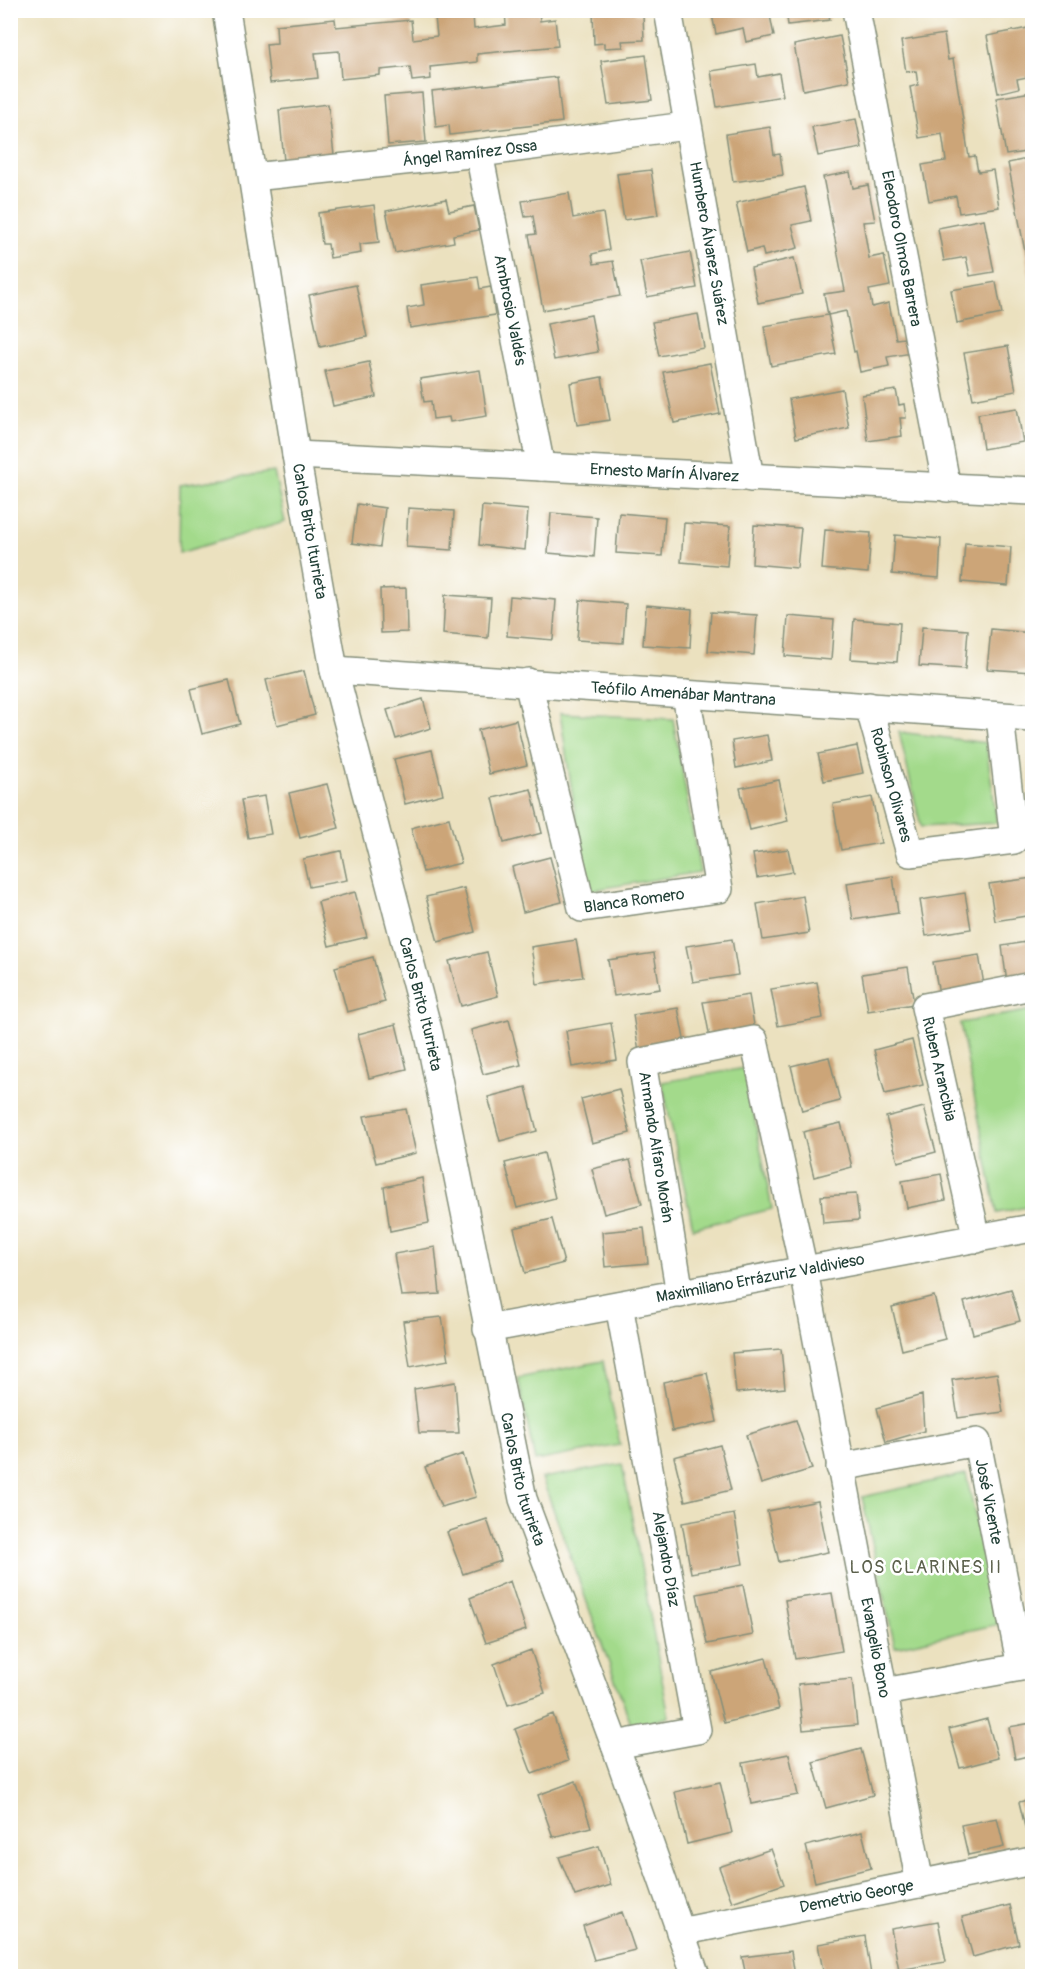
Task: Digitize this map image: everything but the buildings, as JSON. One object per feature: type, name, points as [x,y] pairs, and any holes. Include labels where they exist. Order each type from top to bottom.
[{"type":"street","name":"Carlos Brito Iturrieta","points":[[225,10],[334,670],[429,1034],[523,1499],[615,1745],[696,1977]]},
{"type":"street","name":"Humbero Álvarez Suárez","points":[[668,10],[686,126],[750,478]]},
{"type":"street","name":"Eleodoro Olmos Barrera","points":[[856,10],[946,488]]},
{"type":"street","name":"Ángel Ramírez Ossa","points":[[253,177],[479,153],[686,126]]},
{"type":"street","name":"Ambrosio Valdés","points":[[479,153],[541,467]]},
{"type":"street","name":"Ernesto Marín Álvarez","points":[[297,455],[1032,491]]},
{"type":"street","name":"Teófilo Amenábar Mantrana","points":[[334,670],[1032,718]]},
{"type":"street","name":"Blanca Romero","points":[[528,682],[582,908],[719,889],[686,694]]},
{"type":"street","name":"Robinson Olivares","points":[[869,706],[909,853],[1014,840],[1000,717]]},
{"type":"street","name":"Ruben Arancibia","points":[[977,1239],[925,1007],[1032,986]]},
{"type":"street","name":"Armando Alfaro Morán","points":[[680,1294],[642,1062],[754,1040],[804,1271]]},
{"type":"street","name":"Maximiliano Errázuriz Valdivieso","points":[[487,1329],[1032,1228]]},
{"type":"street","name":"Evangelio Bono","points":[[804,1271],[920,1884]]},
{"type":"street","name":"Alejandro Díaz","points":[[615,1745],[697,1730],[620,1305]]},
{"type":"street","name":"José Vicente","points":[[840,1467],[977,1442],[1020,1667],[884,1692]]},
{"type":"street","name":"Demetrio George","points":[[680,1932],[1032,1861]]},
{"type":"green space","points":[[274,472],[285,522],[179,553],[180,485]]},
{"type":"green space","points":[[560,713],[673,719],[700,872],[587,891]]},
{"type":"green space","points":[[899,732],[986,743],[997,823],[921,827]]},
{"type":"green space","points":[[1032,1010],[1032,1206],[997,1213],[960,1023]]},
{"type":"green space","points":[[745,1068],[772,1209],[693,1228],[662,1082]]},
{"type":"green space","points":[[603,1361],[620,1445],[535,1461],[518,1378]]},
{"type":"green space","points":[[622,1464],[669,1717],[632,1727],[542,1478]]},
{"type":"green space","points":[[966,1474],[999,1624],[895,1647],[862,1497]]},
{"type":"district","name":"LOS CLARINES II","points":[[926,1567]]}]
